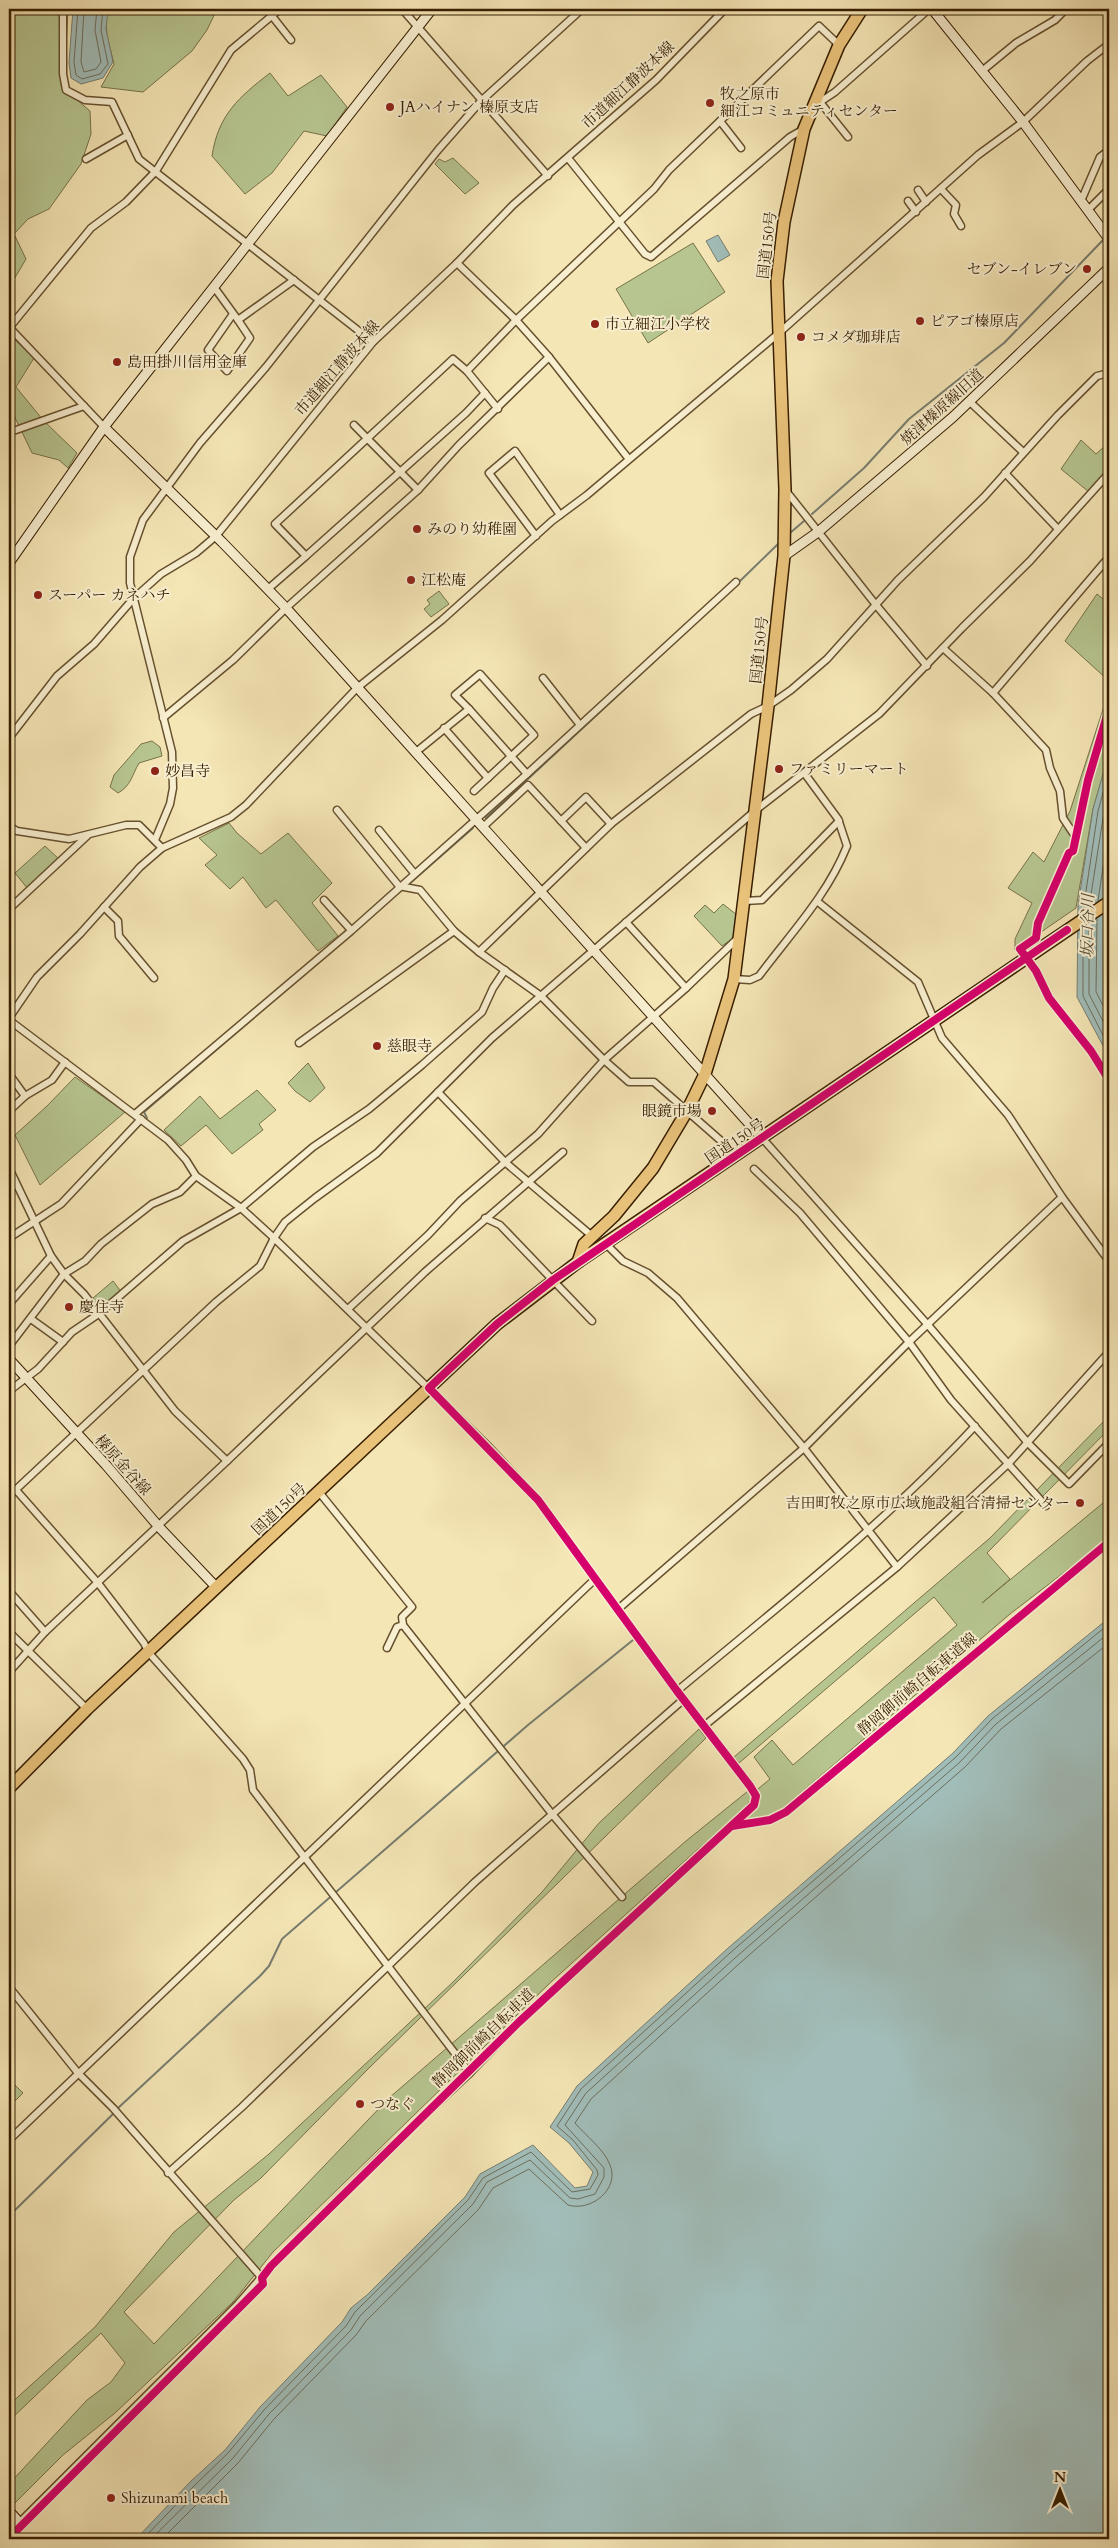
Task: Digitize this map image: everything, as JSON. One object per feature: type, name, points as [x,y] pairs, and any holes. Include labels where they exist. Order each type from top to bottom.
[{"type":"highway","name":"国道150号","points":[[578,1262],[584,1244],[618,1211],[653,1168],[687,1111],[705,1074],[734,980],[756,810],[784,556],[785,489],[777,281],[784,222],[804,129],[817,104],[839,45],[862,9]]},
{"type":"highway","name":"国道150号","points":[[9,1788],[87,1709],[497,1324],[552,1280],[578,1262],[763,1139],[1109,902]]},
{"type":"street","points":[[63,9],[62,59],[66,90],[85,100],[112,102],[139,159],[373,342]]},
{"type":"street","points":[[280,9],[231,50],[156,171],[126,202],[91,228],[9,327],[104,427],[216,536],[286,608],[763,1139],[928,1325],[1028,1443],[1069,1484],[1109,1443]]},
{"type":"street","points":[[402,9],[548,176]]},
{"type":"street","points":[[9,563],[104,427],[432,9]]},
{"type":"street","points":[[155,840],[170,804],[173,788],[172,752],[130,583],[130,557],[143,520],[168,489],[200,443],[320,301],[438,150],[481,101],[582,9]]},
{"type":"street","name":"市道細江静波本線","points":[[9,738],[57,676],[94,644],[133,600],[161,574],[196,553],[216,536],[373,342],[457,263],[484,233],[656,80],[725,9]]},
{"type":"street","points":[[848,137],[817,104],[835,92],[930,9],[1024,122],[1109,237]]},
{"type":"street","points":[[982,71],[1016,42],[1055,20],[1066,9]]},
{"type":"street","points":[[272,16],[291,40]]},
{"type":"street","points":[[467,371],[516,320],[654,189],[669,170],[819,26],[839,45]]},
{"type":"street","points":[[9,1346],[64,1274],[85,1260],[101,1244],[152,1204],[180,1192],[196,1176],[186,1160],[168,1140],[9,1019],[37,977],[140,867],[162,848],[231,817],[246,805],[357,688],[442,620],[560,515],[779,333],[978,155],[1024,122],[1086,62],[1109,44]]},
{"type":"street","points":[[720,121],[741,148]]},
{"type":"street","points":[[568,158],[645,254],[653,256],[790,137],[804,129]]},
{"type":"street","points":[[86,159],[128,135]]},
{"type":"street","points":[[1082,200],[1100,157],[1109,150]]},
{"type":"street","points":[[941,189],[956,205],[954,214],[962,226]]},
{"type":"street","points":[[1088,210],[1109,189]]},
{"type":"street","points":[[918,190],[926,202]]},
{"type":"street","points":[[908,201],[916,212]]},
{"type":"street","points":[[457,263],[516,320],[549,357],[628,458]]},
{"type":"street","name":"焼津榛原線旧道","points":[[784,556],[818,532],[970,402],[1109,268]]},
{"type":"street","points":[[238,320],[294,280]]},
{"type":"street","points":[[214,287],[250,338],[227,371],[208,350],[233,314]]},
{"type":"street","points":[[163,718],[232,660],[286,608],[418,490],[459,445],[498,409],[549,357]]},
{"type":"street","points":[[306,556],[275,524],[453,359],[467,371],[498,409]]},
{"type":"street","points":[[479,952],[611,824],[750,714],[768,706],[792,690],[828,659],[898,580],[984,497],[1023,452],[1097,376],[1109,374]]},
{"type":"street","points":[[268,589],[466,413],[484,393]]},
{"type":"street","points":[[970,402],[1023,452]]},
{"type":"street","points":[[9,430],[16,430],[84,406]]},
{"type":"street","points":[[354,425],[418,490]]},
{"type":"street","points":[[536,536],[489,473],[516,451],[560,515]]},
{"type":"street","points":[[1005,473],[1058,529]]},
{"type":"street","points":[[9,1496],[216,1302],[260,1266],[274,1238],[286,1222],[315,1198],[377,1153],[492,1038],[756,810],[879,714],[1058,529],[1109,473]]},
{"type":"street","points":[[785,489],[876,605],[927,666]]},
{"type":"street","points":[[993,693],[1109,557]]},
{"type":"street","points":[[135,1114],[351,930],[528,774],[736,582]]},
{"type":"street","points":[[943,648],[993,693],[1046,750],[1050,768],[1060,791],[1064,818],[1075,836]]},
{"type":"street","points":[[474,791],[512,757],[534,735],[480,674],[455,695],[469,709],[512,757],[528,774]]},
{"type":"street","points":[[542,678],[580,725]]},
{"type":"street","points":[[416,752],[469,709]]},
{"type":"street","points":[[444,728],[488,778]]},
{"type":"street","points":[[734,980],[750,980],[759,976],[818,902],[832,879],[847,846],[839,821],[804,774]]},
{"type":"street","points":[[483,827],[528,785],[586,848]]},
{"type":"street","points":[[561,821],[586,797],[611,824]]},
{"type":"street","points":[[337,810],[399,886],[420,890],[454,931],[479,952],[541,996],[604,1060],[629,1082],[654,1082],[728,1147]]},
{"type":"street","points":[[745,901],[762,900],[839,821]]},
{"type":"street","points":[[9,826],[17,831],[69,839],[88,836],[126,825],[139,825],[162,848]]},
{"type":"street","points":[[379,830],[414,873]]},
{"type":"street","points":[[9,909],[88,836]]},
{"type":"street","points":[[324,900],[351,930]]},
{"type":"street","points":[[818,902],[918,982],[934,1022],[951,1050],[1008,1115],[1062,1198],[1109,1261]]},
{"type":"street","points":[[104,907],[118,921],[119,936],[154,978]]},
{"type":"street","points":[[626,922],[686,988]]},
{"type":"street","points":[[299,1043],[454,931]]},
{"type":"street","points":[[348,1309],[428,1235],[460,1201],[538,1134],[604,1060],[686,988],[741,935]]},
{"type":"street","points":[[9,1391],[28,1378],[53,1355],[72,1332],[100,1313],[184,1241],[241,1208],[313,1147],[369,1109],[482,1012],[493,988],[505,970]]},
{"type":"street","points":[[9,1111],[25,1096],[52,1080],[65,1062]]},
{"type":"street","points":[[9,1074],[25,1096]]},
{"type":"street","points":[[438,1092],[506,1163],[592,1236]]},
{"type":"street","points":[[9,1238],[61,1204],[141,1119]]},
{"type":"street","points":[[9,1672],[45,1632],[159,1527],[425,1272],[484,1218],[563,1152]]},
{"type":"street","points":[[9,1168],[51,1256],[64,1274],[100,1313],[175,1411],[227,1461]]},
{"type":"street","points":[[754,1169],[800,1212],[909,1342],[951,1400],[1046,1506]]},
{"type":"street","name":"静岡御前崎自転車道","points":[[9,2533],[375,2162],[470,2073],[570,1974],[754,1805],[756,1796],[735,1765],[617,1610],[538,1500],[429,1388],[274,1238],[241,1208],[196,1176]]},
{"type":"street","points":[[617,1610],[804,1448],[909,1342],[1062,1198]]},
{"type":"street","points":[[484,1218],[500,1225],[592,1322]]},
{"type":"street","points":[[606,1244],[623,1261],[648,1273],[677,1298],[804,1448],[897,1567]]},
{"type":"street","points":[[9,1304],[51,1256]]},
{"type":"street","points":[[31,1319],[63,1342]]},
{"type":"street","points":[[704,1726],[897,1567],[1009,1463],[1109,1352]]},
{"type":"street","name":"榛原金谷線","points":[[9,1359],[28,1378],[159,1527],[217,1588]]},
{"type":"street","points":[[677,1691],[868,1532],[903,1500],[975,1426]]},
{"type":"street","points":[[16,1490],[98,1583],[149,1652],[242,1759],[250,1770],[253,1790],[470,2073]]},
{"type":"street","points":[[319,1492],[412,1606],[402,1617],[403,1625],[552,1814],[622,1896]]},
{"type":"street","points":[[9,2140],[306,1858],[427,1738],[595,1579]]},
{"type":"street","points":[[9,1591],[45,1632]]},
{"type":"street","points":[[387,1648],[397,1628],[403,1625]]},
{"type":"street","points":[[9,1632],[87,1709]]},
{"type":"street","points":[[168,2173],[242,2107],[388,1964],[552,1814],[684,1699]]},
{"type":"street","points":[[9,1987],[78,2073],[113,2108],[262,2278]]},
{"type":"street","points":[[9,1998],[15,1993]]},
{"type":"street","points":[[9,2511],[19,2522]]},
{"type":"green space","points":[[9,9],[68,9],[64,89],[90,111],[91,134],[81,164],[49,209],[28,219],[14,234],[26,259],[13,281],[9,276]]},
{"type":"green space","points":[[105,9],[217,9],[207,30],[192,51],[143,92],[101,87],[114,64],[107,36]]},
{"type":"green space","points":[[270,73],[288,96],[321,75],[347,107],[327,136],[304,131],[272,173],[245,194],[212,156],[219,129],[225,118],[249,90]]},
{"type":"green space","points":[[453,158],[479,183],[465,194],[435,164],[439,159],[445,162]]},
{"type":"green space","points":[[693,243],[725,292],[648,343],[616,289]]},
{"type":"green space","points":[[9,334],[34,358],[16,387],[43,420],[77,453],[68,468],[59,460],[32,453],[9,405]]},
{"type":"green space","points":[[1081,440],[1096,454],[1106,445],[1109,448],[1109,470],[1089,492],[1061,469]]},
{"type":"green space","points":[[439,591],[449,604],[431,617],[424,609],[430,604],[427,600]]},
{"type":"green space","points":[[1097,594],[1109,604],[1109,681],[1065,641]]},
{"type":"green space","points":[[1109,691],[1109,755],[1093,809],[1076,908],[1015,950],[1015,939],[1032,903],[1008,888],[1033,852],[1044,862],[1070,811]]},
{"type":"green space","points":[[152,741],[160,747],[162,756],[139,763],[129,784],[118,793],[110,787],[114,775],[141,744]]},
{"type":"green space","points":[[229,823],[237,833],[261,854],[288,833],[332,883],[312,903],[338,936],[318,951],[276,900],[266,908],[243,877],[230,889],[205,865],[217,855],[199,838]]},
{"type":"green space","points":[[45,846],[61,861],[28,889],[15,873]]},
{"type":"green space","points":[[723,904],[737,915],[736,936],[722,946],[694,916],[705,905],[714,913]]},
{"type":"green space","points":[[308,1063],[325,1088],[310,1102],[288,1083]]},
{"type":"green space","points":[[75,1077],[125,1112],[40,1185],[15,1135]]},
{"type":"green space","points":[[257,1090],[276,1110],[259,1124],[263,1130],[232,1154],[206,1125],[181,1146],[164,1130],[200,1096],[220,1119]]},
{"type":"green space","points":[[113,1281],[122,1293],[101,1309],[93,1298]]},
{"type":"green space","points":[[1109,1416],[1109,1429],[987,1553],[1010,1579],[982,1603],[1109,1498],[1109,1538],[1010,1614],[776,1814],[730,1823],[697,1850],[551,1982],[273,2252],[233,2302],[115,2413],[63,2455],[9,2509],[9,2484],[87,2400],[111,2382],[125,2363],[101,2333],[9,2421],[9,2405],[95,2327],[174,2232],[269,2154],[452,1983],[542,1892],[599,1823],[699,1729],[706,1738],[368,2069],[261,2178],[234,2200],[124,2312],[154,2344],[389,2098],[686,1841],[748,1791],[758,1789],[770,1779],[754,1757],[772,1740],[793,1765],[957,1625],[934,1597],[739,1763],[734,1757],[990,1538]]},
{"type":"green space","points":[[9,2079],[23,2093],[9,2107]]},
{"type":"water","points":[[73,9],[108,10],[106,29],[113,62],[103,78],[81,84],[71,78],[69,63]]},
{"type":"water","points":[[718,235],[730,255],[718,262],[706,241]]},
{"type":"water","name":"坂口谷川","points":[[1109,753],[1109,1057],[1077,997],[1078,905],[1093,809]]},
{"type":"water","points":[[1109,1618],[1109,2539],[136,2539],[191,2481],[225,2450],[260,2407],[342,2322],[351,2308],[367,2295],[465,2197],[480,2174],[533,2145],[575,2188],[587,2186],[593,2172],[569,2143],[550,2127],[577,2086],[727,1949],[953,1753],[988,1716]]},
{"type":"waterway","points":[[812,514],[864,468],[909,419],[1004,343],[1103,240]]},
{"type":"waterway","points":[[790,533],[804,521]]},
{"type":"waterway","points":[[738,583],[778,544]]},
{"type":"waterway","points":[[486,818],[658,658]]},
{"type":"waterway","points":[[409,884],[473,828]]},
{"type":"waterway","points":[[147,1118],[144,1112],[259,1013]]},
{"type":"waterway","points":[[62,1207],[140,1125]]},
{"type":"waterway","points":[[40,1222],[46,1218]]},
{"type":"waterway","points":[[117,2109],[260,1976],[269,1966],[282,1939],[528,1725],[633,1640]]},
{"type":"waterway","points":[[9,2216],[114,2113]]},
{"type":"cycle path","points":[[1109,709],[1088,780],[1073,851],[1069,853],[1038,923],[1036,938],[1020,949],[1036,971],[1049,998],[1091,1051],[1109,1080]]},
{"type":"cycle path","points":[[9,2538],[263,2284],[262,2278],[271,2266],[519,2022],[754,1805],[756,1796],[750,1786],[677,1691],[538,1500],[429,1388],[497,1324],[553,1280],[1067,930]]},
{"type":"cycle path","name":"静岡御前崎自転車道線","points":[[732,1826],[770,1820],[786,1812],[1109,1542]]},
{"type":"place","name":"牧之原市 細江コミュニティセンター","points":[[710,103]]},
{"type":"place","name":"JAハイナン 榛原支店","points":[[390,107]]},
{"type":"place","name":"セブン-イレブン","points":[[1087,269]]},
{"type":"place","name":"ピアゴ榛原店","points":[[920,321]]},
{"type":"place","name":"市立細江小学校","points":[[595,324]]},
{"type":"place","name":"コメダ珈琲店","points":[[801,337]]},
{"type":"place","name":"島田掛川信用金庫","points":[[117,362]]},
{"type":"place","name":"みのり幼稚園","points":[[417,529]]},
{"type":"place","name":"江松庵","points":[[411,580]]},
{"type":"place","name":"スーパー カネハチ","points":[[38,595]]},
{"type":"place","name":"ファミリーマート","points":[[779,769]]},
{"type":"place","name":"妙昌寺","points":[[155,771]]},
{"type":"place","name":"慈眼寺","points":[[377,1046]]},
{"type":"place","name":"眼鏡市場","points":[[712,1111]]},
{"type":"place","name":"慶住寺","points":[[69,1307]]},
{"type":"place","name":"吉田町牧之原市広域施設組合清掃センター","points":[[1080,1503]]},
{"type":"place","name":"つなぐ","points":[[360,2104]]},
{"type":"place","name":"Shizunami beach","points":[[111,2498]]}]
